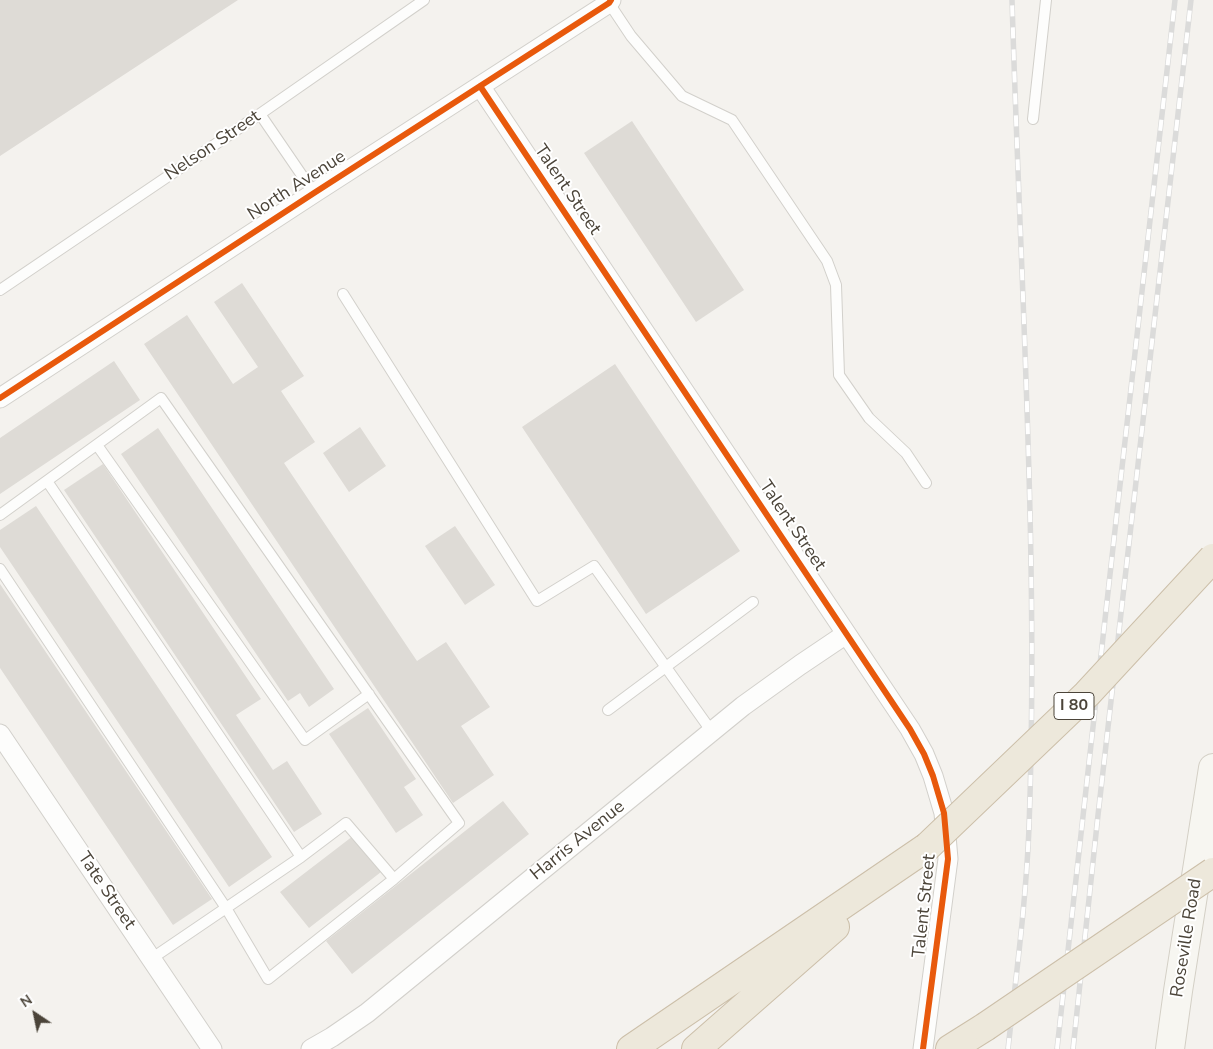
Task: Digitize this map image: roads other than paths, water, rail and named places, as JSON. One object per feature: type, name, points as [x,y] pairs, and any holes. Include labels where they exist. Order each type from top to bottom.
[{"type":"highway","name":"I 80","points":[[696,1049],[927,847],[1086,694],[1213,558]]},
{"type":"highway","points":[[630,1049],[927,847]]},
{"type":"highway","points":[[950,1049],[1213,872]]},
{"type":"highway","points":[[960,1049],[985,1027]]},
{"type":"main road","name":"Roseville Road","points":[[1170,1049],[1213,768]]},
{"type":"street","name":"North Avenue","points":[[0,398],[610,1]]},
{"type":"street","name":"Talent Street","points":[[480,86],[910,729],[924,754],[944,813],[948,859],[923,1049]]},
{"type":"street","name":"Harris Avenue","points":[[311,1049],[367,1013],[743,706],[846,634]]},
{"type":"street","name":"Tate Street","points":[[0,734],[212,1049]]},
{"type":"lane","name":"Nelson Street","points":[[0,290],[260,114],[424,0]]},
{"type":"lane","points":[[1033,119],[1046,0]]},
{"type":"lane","points":[[610,1],[631,36],[682,96],[732,120],[828,260],[836,285],[839,375],[869,418],[906,453],[926,483]]},
{"type":"lane","points":[[260,114],[314,193]]},
{"type":"lane","points":[[343,294],[537,601],[594,566],[712,732]]},
{"type":"lane","points":[[0,515],[161,398],[459,823],[268,979],[226,908],[0,569]]},
{"type":"lane","points":[[97,445],[304,740],[368,694]]},
{"type":"lane","points":[[47,482],[301,857]]},
{"type":"lane","points":[[608,710],[753,602]]},
{"type":"lane","points":[[152,959],[301,857],[346,823],[394,878]]},
{"type":"railway","points":[[1008,1049],[1026,883],[1029,828],[1032,621],[1027,414],[1012,0]]},
{"type":"railway","points":[[1057,1049],[1175,0]]},
{"type":"railway","points":[[1073,1049],[1191,0]]}]
